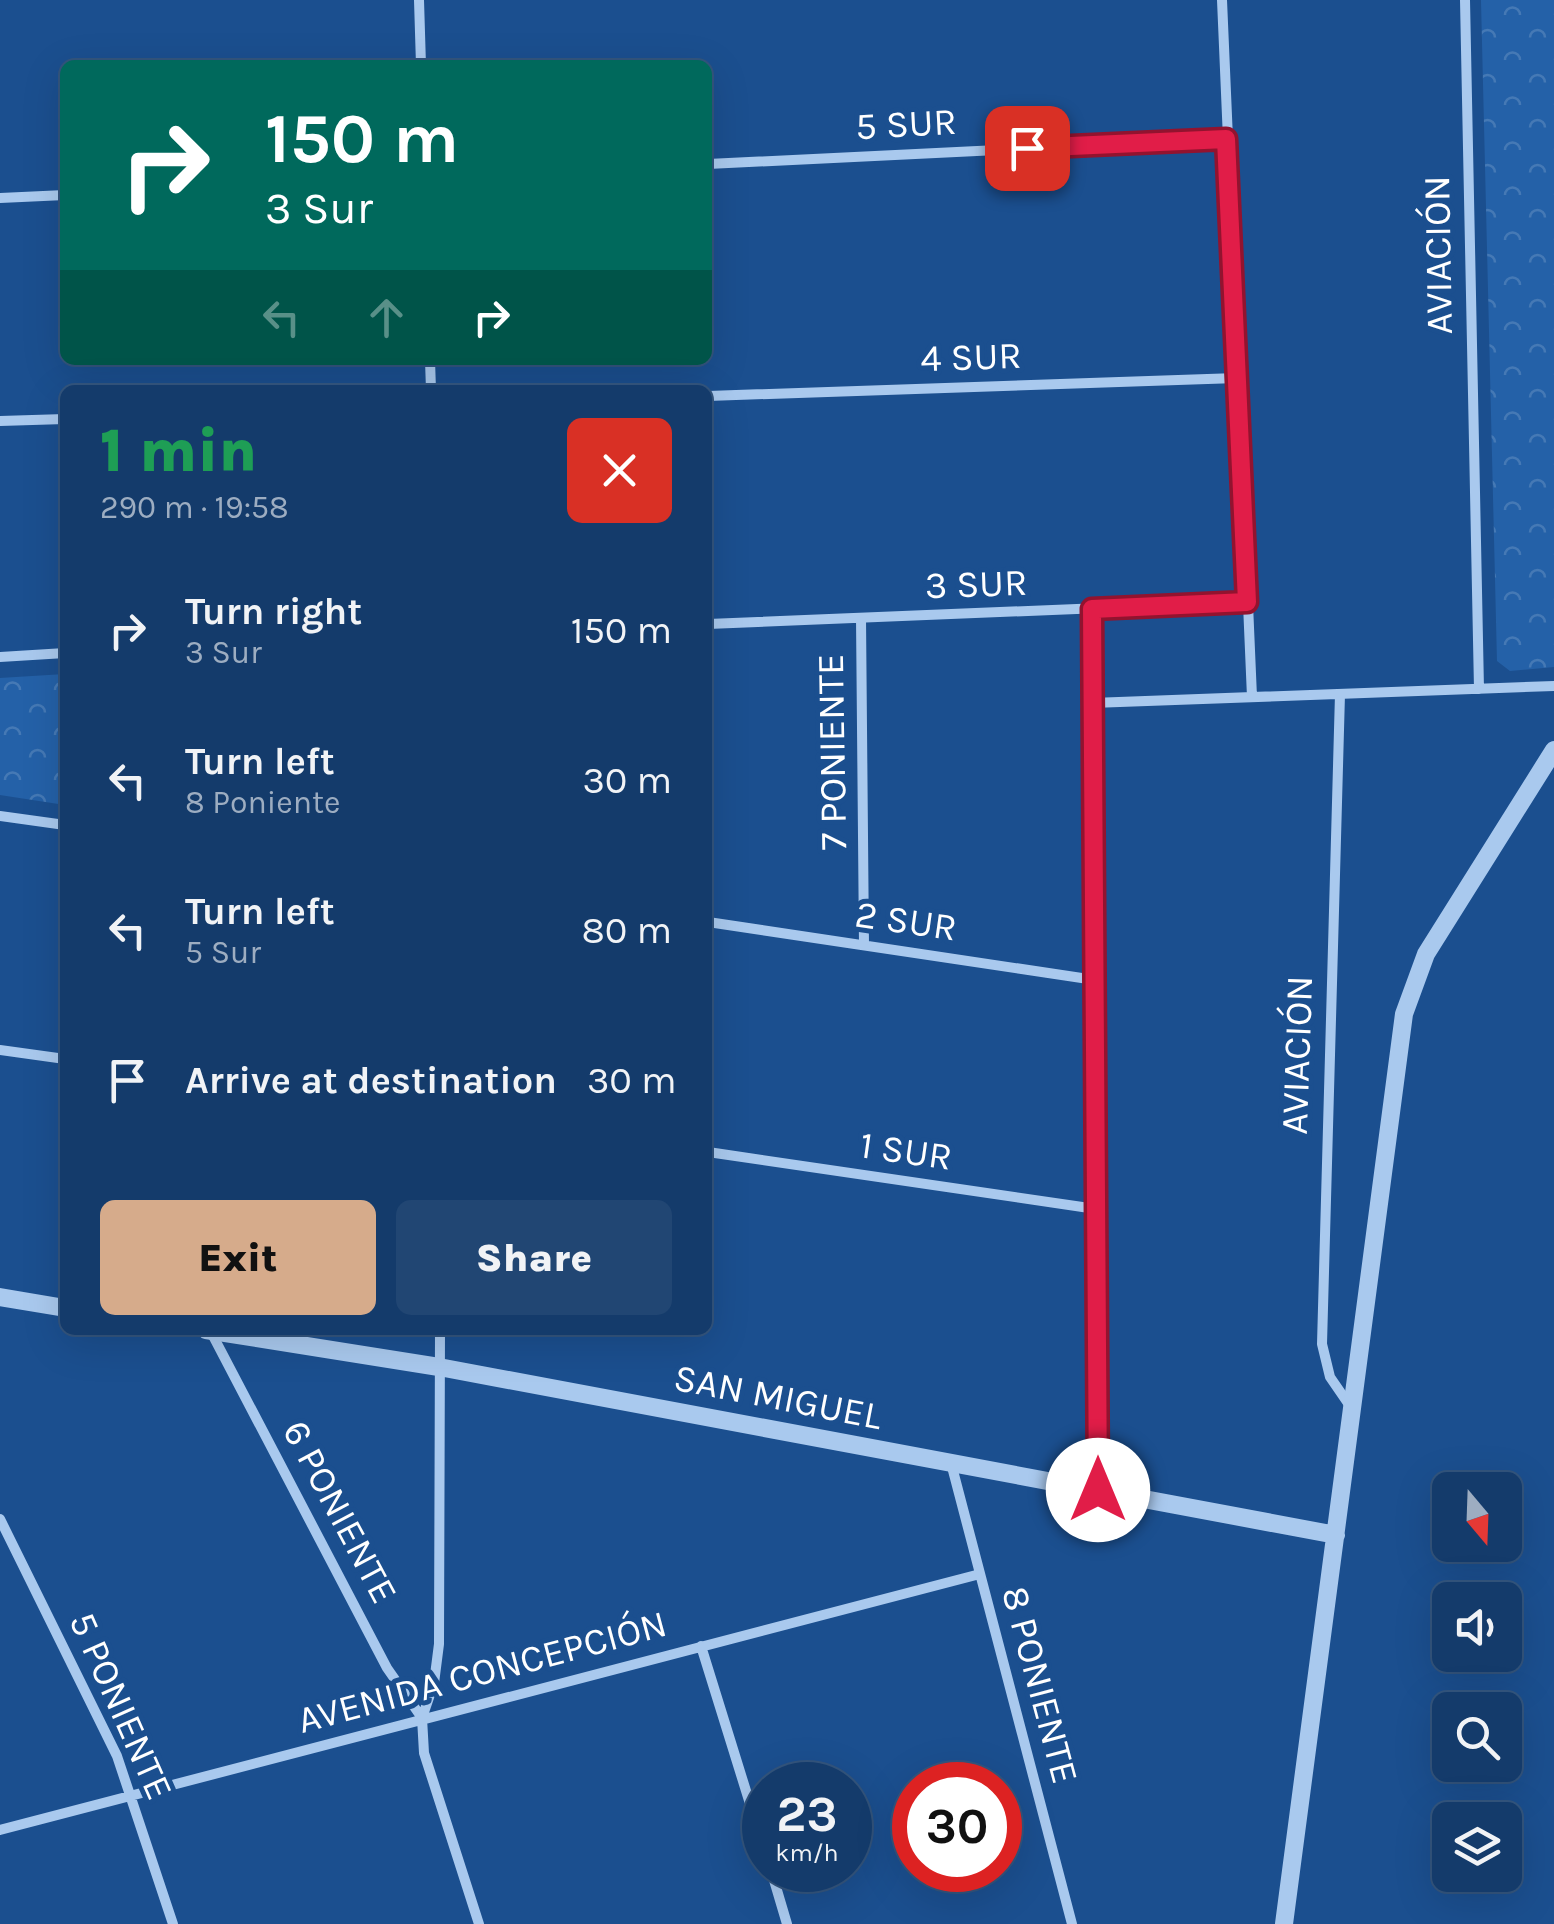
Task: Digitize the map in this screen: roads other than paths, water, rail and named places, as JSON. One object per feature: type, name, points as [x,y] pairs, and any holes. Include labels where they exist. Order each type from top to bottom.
[{"type":"street","points":[[420,0],[422,60]]},
{"type":"street","points":[[1222,0],[1252,697]]},
{"type":"street","name":"AVIACIÓN","points":[[1465,0],[1479,689]]},
{"type":"street","name":"5 SUR","points":[[712,164],[1226,139]]},
{"type":"street","points":[[0,198],[60,195]]},
{"type":"street","name":"4 SUR","points":[[712,396],[1237,378]]},
{"type":"street","points":[[0,421],[60,418]]},
{"type":"street","name":"3 SUR","points":[[712,624],[1247,602]]},
{"type":"street","points":[[1092,609],[1098,1490]]},
{"type":"street","name":"7 PONIENTE","points":[[861,618],[864,945]]},
{"type":"street","points":[[0,656],[60,653]]},
{"type":"street","points":[[1092,703],[1554,686]]},
{"type":"street","name":"AVIACIÓN","points":[[1340,694],[1322,1344],[1330,1377],[1352,1410]]},
{"type":"street","points":[[1284,1924],[1398,1043],[1412,986],[1426,954],[1554,750]]},
{"type":"street","points":[[0,816],[60,824]]},
{"type":"street","name":"2 SUR","points":[[712,923],[1095,980]]},
{"type":"street","points":[[0,1050],[60,1058]]},
{"type":"street","name":"1 SUR","points":[[712,1153],[1096,1209]]},
{"type":"street","points":[[0,1297],[60,1307]]},
{"type":"street","name":"6 PONIENTE","points":[[212,1335],[387,1668],[422,1718]]},
{"type":"street","name":"SAN MIGUEL","points":[[240,1335],[439,1367],[1336,1534]]},
{"type":"street","name":"6 PONIENTE","points":[[440,1335],[439,1644],[434,1683],[422,1718],[424,1753],[478,1924]]},
{"type":"street","name":"8 PONIENTE","points":[[950,1462],[1072,1924]]},
{"type":"street","name":"5 PONIENTE","points":[[0,1519],[132,1794],[173,1924]]},
{"type":"street","name":"AVENIDA CONCEPCIÓN","points":[[0,1830],[980,1574]]},
{"type":"street","points":[[701,1646],[742,1778]]},
{"type":"street","points":[[777,1892],[787,1924]]}]
